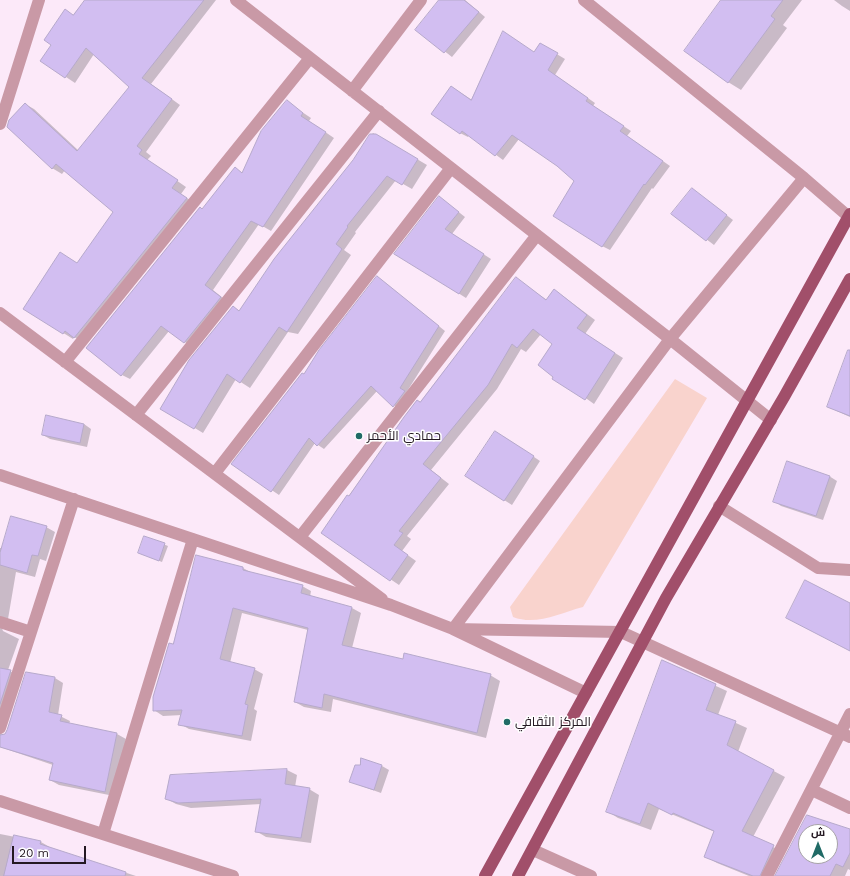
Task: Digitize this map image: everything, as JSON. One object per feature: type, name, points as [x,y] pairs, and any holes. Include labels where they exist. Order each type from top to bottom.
[{"type":"main road","points":[[484,876],[621,632],[746,401],[849,216]]},
{"type":"main road","points":[[518,876],[666,598],[771,420],[850,279]]},
{"type":"street","points":[[0,124],[39,0]]},
{"type":"street","points":[[236,0],[670,339],[771,420]]},
{"type":"street","points":[[352,91],[421,0]]},
{"type":"street","points":[[584,0],[849,216]]},
{"type":"street","points":[[65,362],[310,58]]},
{"type":"street","points":[[136,415],[379,111]]},
{"type":"street","points":[[215,474],[451,168]]},
{"type":"street","points":[[454,629],[670,339],[804,178]]},
{"type":"street","points":[[300,537],[537,235]]},
{"type":"street","points":[[0,313],[391,605]]},
{"type":"street","points":[[0,475],[391,605],[454,629],[586,692]]},
{"type":"street","points":[[0,728],[74,499]]},
{"type":"street","points":[[719,506],[818,568],[850,570]]},
{"type":"street","points":[[103,834],[193,539]]},
{"type":"street","points":[[0,622],[31,632]]},
{"type":"street","points":[[454,629],[621,632],[845,735]]},
{"type":"street","points":[[767,876],[812,790],[845,735],[850,714]]},
{"type":"street","points":[[812,790],[850,808]]},
{"type":"street","points":[[0,801],[233,876]]},
{"type":"street","points":[[533,850],[591,876]]},
{"type":"shaded area","points":[[675,379],[707,398],[583,607],[548,618],[530,620],[513,617],[510,607]]},
{"type":"building","points":[[85,0],[204,0],[142,78],[172,99],[137,146],[142,150],[139,154],[178,180],[172,188],[187,198],[74,338],[65,331],[63,334],[23,309],[60,252],[77,263],[113,212],[56,164],[52,169],[7,127],[9,120],[25,103],[77,151],[129,87],[86,48],[65,78],[40,61],[51,45],[44,40],[65,9],[73,15]]},
{"type":"building","points":[[439,0],[464,0],[479,12],[444,53],[415,30]]},
{"type":"building","points":[[721,0],[783,0],[771,16],[775,19],[728,83],[684,51]]},
{"type":"building","points":[[503,31],[534,52],[540,43],[558,53],[548,70],[588,98],[586,101],[624,126],[620,131],[663,161],[645,185],[644,184],[602,247],[553,216],[574,181],[557,166],[512,135],[495,156],[462,131],[460,134],[431,114],[451,86],[471,100]]},
{"type":"building","points":[[287,100],[303,113],[301,116],[326,132],[263,227],[251,221],[205,285],[221,297],[184,343],[161,326],[121,376],[86,348],[200,207],[202,209],[235,167],[242,173],[261,131]]},
{"type":"building","points":[[370,134],[376,134],[418,159],[402,185],[387,176],[347,226],[348,227],[336,244],[342,249],[287,332],[279,327],[240,383],[227,374],[194,429],[160,409],[189,360],[233,306],[239,311],[274,259],[353,160]]},
{"type":"building","points":[[692,188],[727,215],[706,241],[671,214]]},
{"type":"building","points":[[439,196],[459,212],[445,229],[484,254],[459,294],[394,254]]},
{"type":"building","points":[[377,276],[439,326],[400,388],[405,391],[393,407],[371,386],[317,446],[309,438],[271,492],[231,464],[302,373],[304,374],[319,350]]},
{"type":"building","points":[[516,277],[546,300],[554,289],[587,315],[577,328],[615,353],[585,400],[552,379],[553,377],[538,365],[552,344],[533,329],[517,348],[512,344],[488,385],[423,464],[441,478],[399,531],[403,533],[394,545],[408,555],[390,581],[321,533],[347,495],[349,496],[404,417],[417,400],[420,402]]},
{"type":"building","points":[[848,350],[850,350],[850,416],[827,407]]},
{"type":"building","points":[[46,415],[84,424],[80,443],[42,435]]},
{"type":"building","points":[[495,431],[534,456],[504,501],[465,476]]},
{"type":"building","points":[[787,461],[830,476],[816,516],[773,502]]},
{"type":"building","points":[[11,516],[47,526],[38,556],[32,555],[27,573],[0,565],[0,553]]},
{"type":"building","points":[[144,536],[165,543],[159,561],[138,553]]},
{"type":"building","points":[[196,555],[243,567],[243,570],[303,585],[301,593],[352,607],[342,645],[403,659],[404,653],[491,674],[477,733],[324,694],[322,708],[294,702],[308,628],[233,608],[220,659],[255,668],[245,704],[248,705],[242,736],[178,725],[182,710],[153,711],[153,697],[169,643],[173,644]]},
{"type":"building","points":[[805,580],[850,603],[850,651],[786,618]]},
{"type":"building","points":[[662,660],[716,684],[706,710],[736,721],[727,745],[774,770],[742,831],[774,845],[760,876],[753,876],[704,857],[714,831],[673,813],[672,815],[648,803],[640,824],[606,812]]},
{"type":"building","points":[[0,668],[11,670],[0,704]]},
{"type":"building","points":[[26,672],[55,677],[49,712],[62,715],[60,721],[117,733],[105,792],[49,780],[53,763],[0,747],[0,735],[5,734],[7,730]]},
{"type":"building","points":[[361,758],[382,765],[374,790],[349,782],[355,765],[360,765]]},
{"type":"building","points":[[287,769],[285,784],[310,788],[301,838],[255,832],[261,799],[178,803],[165,799],[170,775]]},
{"type":"building","points":[[807,815],[835,824],[802,824]]},
{"type":"building","points":[[838,825],[850,829],[850,853],[843,867],[836,864],[838,864]]},
{"type":"building","points":[[798,832],[798,864],[836,864],[830,876],[775,876]]},
{"type":"building","points":[[14,835],[41,841],[40,844],[126,872],[125,876],[4,876]]},
{"type":"place","name":"حمادي الأحمر","points":[[359,436]]},
{"type":"place","name":"المركز الثقافي","points":[[507,722]]}]
